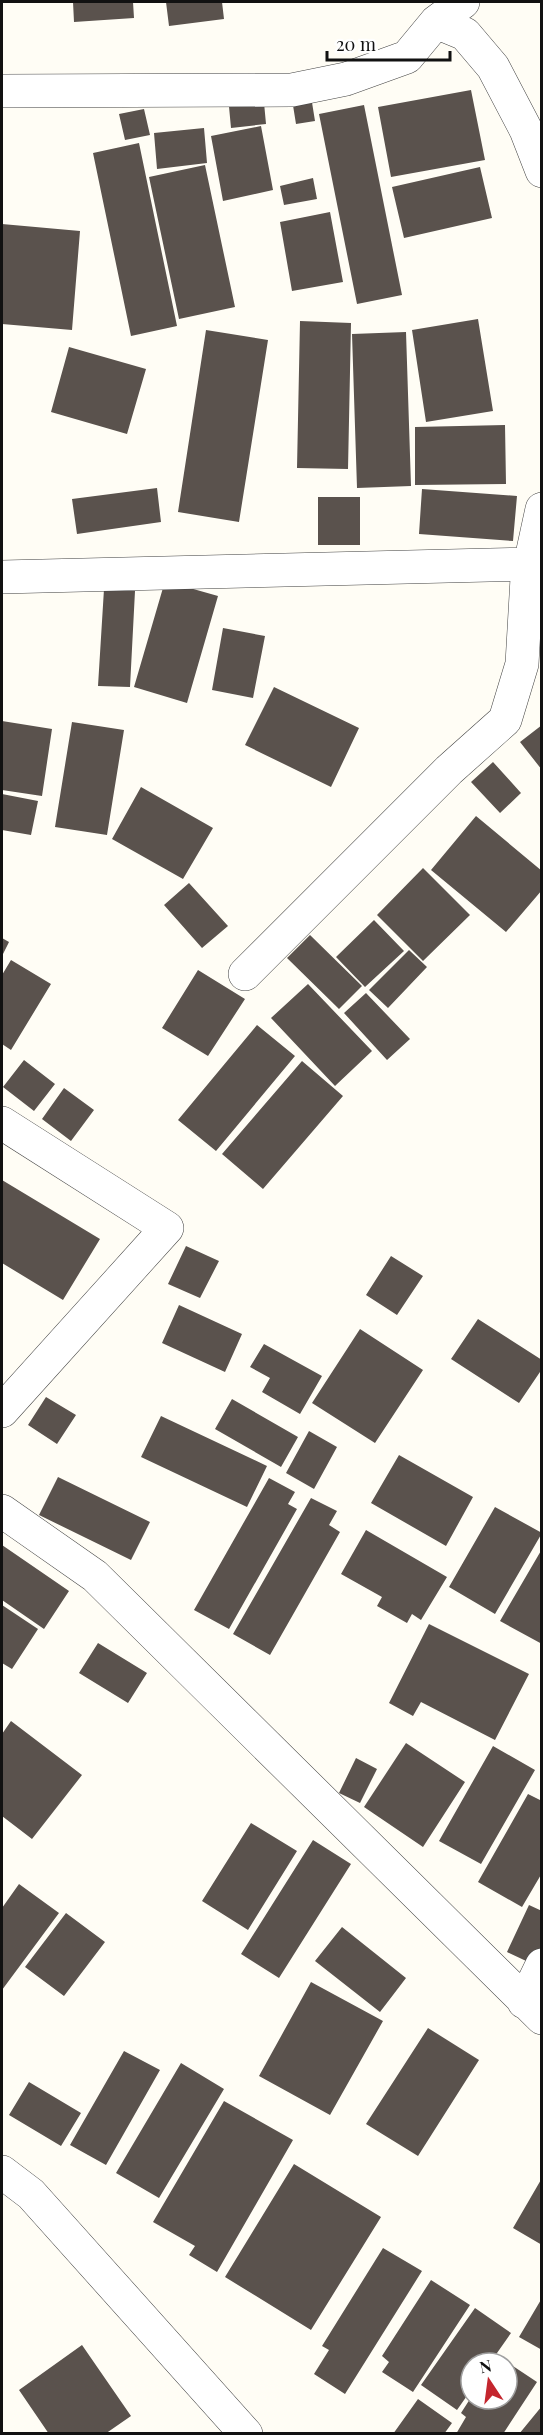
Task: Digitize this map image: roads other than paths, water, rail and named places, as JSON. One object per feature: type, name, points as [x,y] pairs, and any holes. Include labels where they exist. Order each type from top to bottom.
[{"type":"street","points":[[2,91],[292,90],[346,79],[407,57],[436,22],[463,2]]},
{"type":"street","points":[[436,22],[465,34],[493,67],[526,130],[542,171]]},
{"type":"street","points":[[245,974],[449,770],[505,720],[522,664],[527,578],[542,509]]},
{"type":"street","points":[[2,578],[530,564]]},
{"type":"street","points":[[2,1123],[167,1228],[2,1411]]},
{"type":"street","points":[[2,1511],[95,1575],[533,2010]]},
{"type":"street","points":[[533,2010],[542,1965]]},
{"type":"street","points":[[2,2172],[31,2194],[246,2433]]}]
